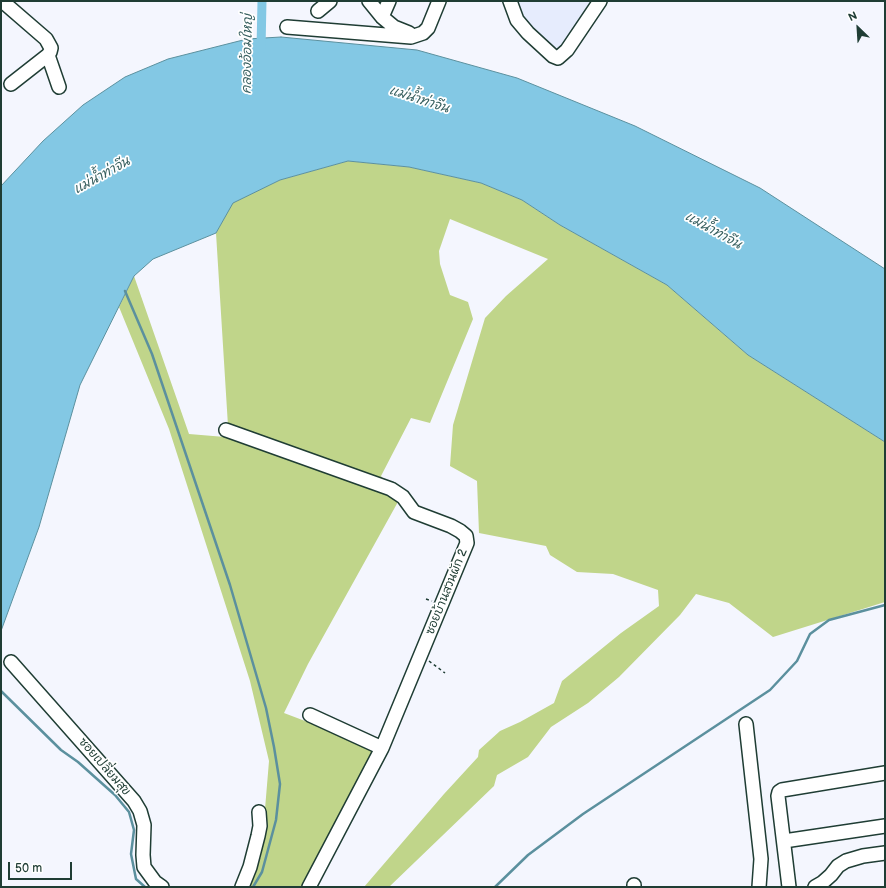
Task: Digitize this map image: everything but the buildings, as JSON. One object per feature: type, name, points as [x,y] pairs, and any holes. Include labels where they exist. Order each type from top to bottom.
[{"type":"street","points":[[2,1],[46,39],[51,48],[48,55],[11,84]]},
{"type":"street","points":[[318,11],[330,1]]},
{"type":"street","points":[[369,1],[382,17],[394,27],[417,36]]},
{"type":"street","points":[[382,17],[389,1]]},
{"type":"street","points":[[510,1],[517,20],[528,33],[553,56],[558,58],[567,50],[600,1]]},
{"type":"street","points":[[287,27],[411,37],[417,36],[428,28],[435,2]]},
{"type":"street","points":[[48,55],[59,87]]},
{"type":"street","name":"ซอยบ้านสวนผัก 2","points":[[226,430],[391,488],[403,497],[414,512],[451,526],[466,536],[467,543],[382,748],[310,887]]},
{"type":"street","name":"ซอยเปลี่ยมสุข","points":[[11,662],[134,801],[140,811],[144,825],[144,867],[155,882],[162,887]]},
{"type":"street","points":[[310,715],[382,748]]},
{"type":"street","points":[[746,724],[760,859],[758,887]]},
{"type":"street","points":[[789,887],[778,796],[779,792],[782,790],[885,773]]},
{"type":"street","points":[[242,887],[250,868],[258,836],[260,826],[259,812]]},
{"type":"street","points":[[784,841],[885,826]]},
{"type":"street","points":[[815,887],[822,883],[838,866],[846,861],[863,856],[885,853]]},
{"type":"path","points":[[421,655],[445,673]]},
{"type":"shaded area","points":[[513,1],[595,1],[557,54],[520,16]]},
{"type":"green space","points":[[348,161],[409,167],[481,183],[522,200],[560,225],[667,285],[748,355],[885,442],[885,602],[773,637],[729,603],[696,594],[680,615],[619,677],[588,703],[551,727],[528,757],[497,775],[494,786],[389,887],[364,887],[478,757],[479,750],[500,731],[520,722],[554,703],[562,681],[621,633],[659,606],[658,590],[613,574],[577,572],[550,555],[546,546],[479,533],[477,481],[450,466],[453,425],[485,318],[506,296],[548,259],[450,219],[439,251],[440,264],[450,295],[468,302],[473,319],[430,423],[411,418],[381,476],[399,500],[308,664],[284,713],[376,748],[303,887],[240,887],[261,857],[269,761],[250,681],[169,429],[119,307],[134,276],[189,434],[225,437],[228,426],[216,233],[232,203],[280,180]]},
{"type":"water","name":"แม่น้ำท่าจีน","points":[[281,37],[417,50],[517,78],[635,126],[760,188],[885,269],[885,442],[748,355],[667,285],[560,225],[522,200],[481,183],[409,167],[348,161],[280,180],[233,203],[216,233],[153,259],[134,276],[80,385],[39,527],[1,631],[1,186],[43,141],[83,105],[125,77],[168,59],[247,39]]},
{"type":"waterway","name":"คลองอ้อมใหญ่","points":[[261,49],[262,1]]},
{"type":"waterway","points":[[125,291],[152,354],[230,585],[266,708],[280,784],[276,820],[262,872],[253,887]]},
{"type":"waterway","points":[[495,887],[528,855],[583,814],[770,690],[797,661],[810,634],[829,620],[885,605]]},
{"type":"waterway","points":[[1,691],[61,750],[78,762],[115,795],[129,812],[134,830],[131,854],[136,879],[145,887]]}]
